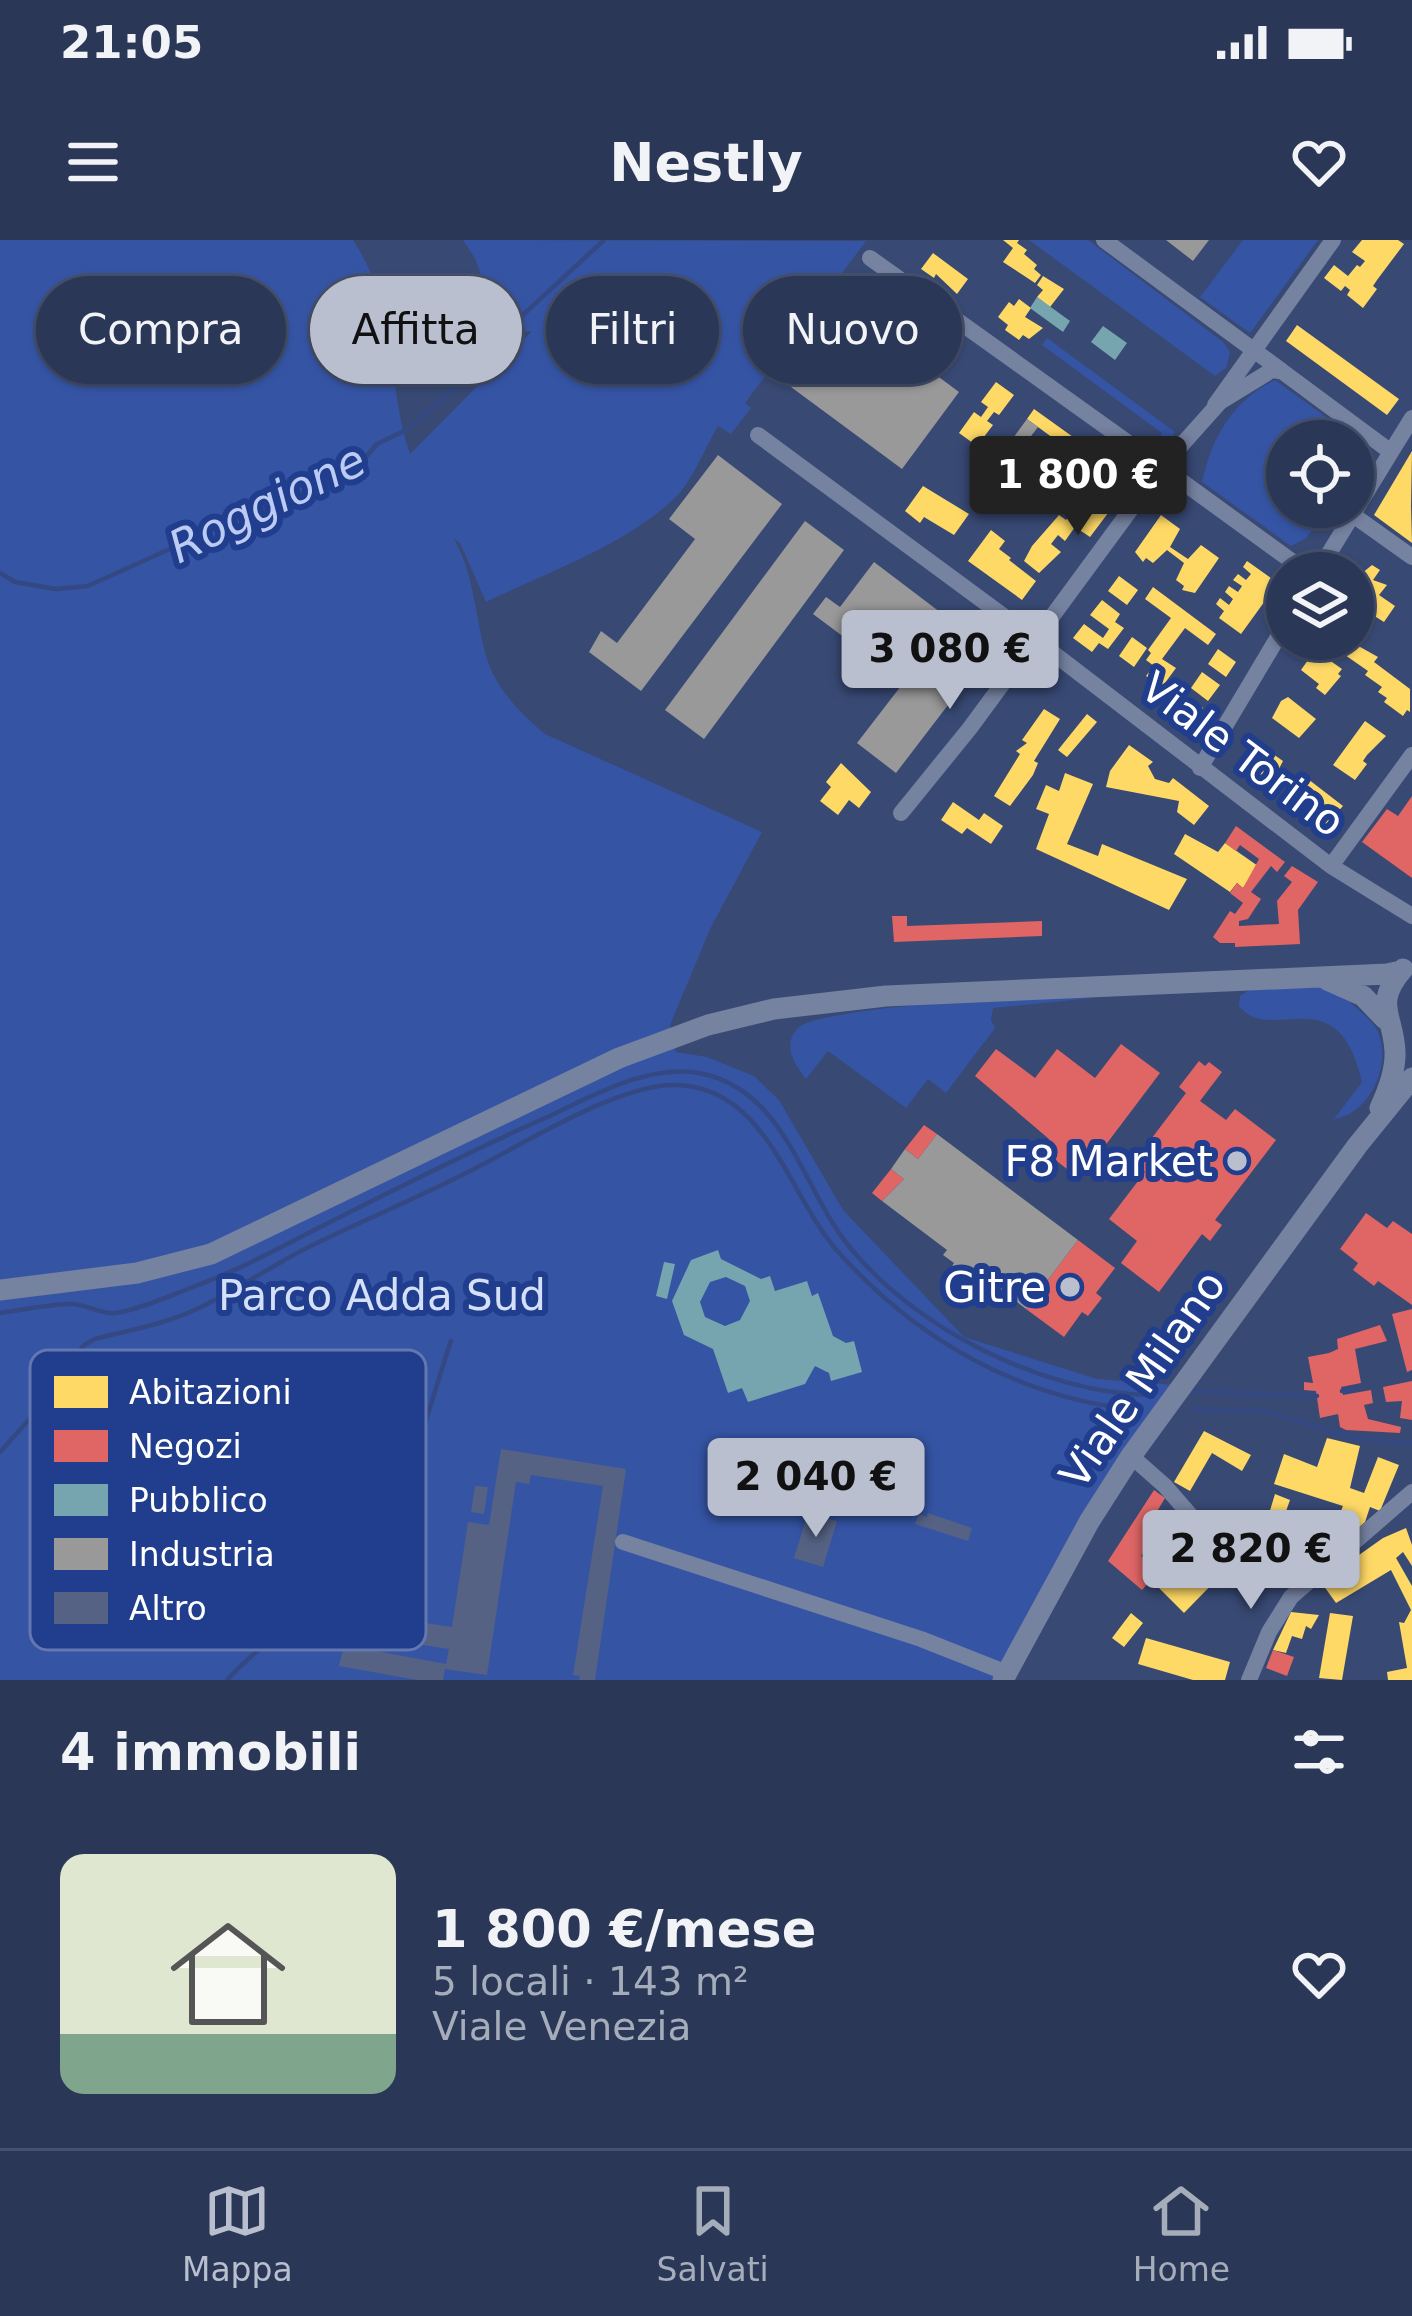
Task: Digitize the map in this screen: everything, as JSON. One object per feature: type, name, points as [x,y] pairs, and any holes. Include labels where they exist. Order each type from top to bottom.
[{"type":"street","points":[[1104,240],[1391,452]]},
{"type":"street","points":[[901,813],[1162,467],[1212,409],[1333,240]]},
{"type":"street","points":[[870,257],[1282,552]]},
{"type":"street","points":[[1225,330],[1239,351],[1235,372]]},
{"type":"street","points":[[1212,409],[1267,371],[1283,372]]},
{"type":"street","points":[[1374,480],[1412,418]]},
{"type":"street","name":"Viale Torino","points":[[758,435],[1331,866],[1406,913],[1412,926]]},
{"type":"street","points":[[1372,528],[1412,557]]},
{"type":"street","points":[[1200,768],[1266,657]]},
{"type":"street","points":[[1331,866],[1412,755]]},
{"type":"street","points":[[0,1290],[137,1273],[212,1254],[526,1101],[708,1025],[802,1004],[886,996],[1309,977],[1407,966]]},
{"type":"street","name":"Viale Milano","points":[[1365,1135],[1392,1074],[1395,1053],[1387,995],[1407,966]]},
{"type":"street","points":[[1309,977],[1354,990],[1412,1042]]},
{"type":"street","name":"Viale Milano","points":[[1005,1676],[1077,1543],[1131,1456],[1365,1135],[1412,1078]]},
{"type":"street","points":[[1131,1456],[1205,1532],[1291,1565],[1308,1579]]},
{"type":"street","points":[[1250,1680],[1269,1632],[1308,1579],[1412,1492]]},
{"type":"street","points":[[623,1542],[921,1639],[1005,1676]]},
{"type":"green space","name":"Parco Adda Sud","points":[[0,240],[353,240],[371,276],[310,276],[310,384],[395,384],[410,454],[479,384],[522,384],[522,341],[532,331],[522,332],[522,276],[480,276],[463,240],[866,241],[840,276],[743,276],[743,384],[759,384],[745,403],[751,408],[731,434],[718,426],[687,482],[655,515],[585,557],[486,602],[454,539],[466,568],[491,670],[527,718],[545,734],[762,832],[711,927],[670,1025],[676,1052],[707,1057],[754,1076],[779,1100],[843,1210],[964,1337],[1097,1379],[1174,1385],[995,1680],[0,1680]]},
{"type":"green space","points":[[1029,240],[1088,240],[1223,342],[1230,352],[1226,368],[1215,376]]},
{"type":"green space","points":[[1243,240],[1318,240],[1250,333],[1200,297]]},
{"type":"green space","points":[[1047,338],[1175,432],[1162,450],[1153,447],[1162,433],[1042,345]]},
{"type":"green space","points":[[1275,380],[1330,420],[1266,420],[1266,528],[1314,528],[1291,546],[1202,482],[1226,422],[1260,388]]},
{"type":"green space","points":[[1310,986],[1354,998],[1351,1003],[1373,1024],[1382,1045],[1375,1086],[1358,1108],[1334,1119],[1362,1082],[1351,1049],[1337,1030],[1321,1021],[1253,1017],[1239,1006],[1240,996],[1249,990]]},
{"type":"green space","points":[[1093,998],[993,1008],[995,1028],[946,1093],[928,1079],[906,1108],[828,1051],[806,1079],[790,1049],[797,1029],[846,1014],[987,1000]]},
{"type":"green space","points":[[1193,1539],[1286,1570],[1281,1580],[1239,1567],[1218,1574],[1186,1543]]},
{"type":"building: Abitazioni","points":[[1003,240],[1019,240],[1027,250],[1024,254],[1041,275],[1035,283],[1003,262],[1013,248]]},
{"type":"building: Abitazioni","points":[[1362,240],[1404,244],[1363,308],[1347,295],[1350,290],[1345,286],[1341,291],[1324,278],[1334,265],[1348,276],[1360,267],[1365,261],[1352,252]]},
{"type":"building: Abitazioni","points":[[933,253],[968,279],[962,287],[962,276],[931,276],[921,269]]},
{"type":"building: Abitazioni","points":[[1043,276],[1064,289],[1050,307],[1037,297],[1043,290],[1037,285]]},
{"type":"building: Abitazioni","points":[[1019,299],[1031,308],[1025,317],[1043,328],[1029,339],[1023,335],[1019,340],[998,317],[1009,302],[1014,306]]},
{"type":"building: Abitazioni","points":[[1297,325],[1399,399],[1387,415],[1286,341]]},
{"type":"building: Abitazioni","points":[[996,382],[1014,395],[999,415],[994,412],[987,421],[993,425],[977,446],[959,433],[974,412],[981,417],[988,407],[981,402]]},
{"type":"building: Abitazioni","points":[[1034,409],[1133,480],[1090,537],[1075,527],[1065,541],[1058,535],[1051,544],[1061,552],[1039,573],[1024,561],[1032,546],[1059,515],[1066,520],[1091,487],[1076,476],[1086,462],[1027,419]]},
{"type":"building: Abitazioni","points":[[1412,451],[1412,543],[1374,515]]},
{"type":"building: Abitazioni","points":[[923,486],[969,514],[954,535],[924,517],[920,523],[905,511]]},
{"type":"building: Abitazioni","points":[[1161,515],[1180,529],[1170,547],[1188,559],[1201,545],[1219,558],[1195,593],[1182,590],[1184,586],[1176,580],[1184,563],[1167,550],[1153,563],[1146,558],[1143,562],[1135,552]]},
{"type":"building: Abitazioni","points":[[991,530],[1005,541],[999,549],[1036,581],[1022,600],[968,561]]},
{"type":"building: Abitazioni","points":[[1247,561],[1266,574],[1266,600],[1241,634],[1219,618],[1224,611],[1216,604],[1220,598],[1229,605],[1233,599],[1225,592],[1229,586],[1238,592],[1242,586],[1233,580],[1238,574],[1246,580],[1251,574],[1243,567]]},
{"type":"building: Abitazioni","points":[[1119,576],[1138,590],[1127,605],[1108,591]]},
{"type":"building: Abitazioni","points":[[1374,580],[1387,585],[1379,595],[1395,606],[1384,622],[1374,616]]},
{"type":"building: Abitazioni","points":[[1153,587],[1216,634],[1208,645],[1185,628],[1162,659],[1176,668],[1162,687],[1146,676],[1154,666],[1146,660],[1171,618],[1145,599]]},
{"type":"building: Abitazioni","points":[[1102,600],[1120,614],[1115,622],[1124,628],[1108,649],[1099,643],[1092,652],[1073,638],[1084,624],[1103,638],[1109,629],[1090,615]]},
{"type":"building: Abitazioni","points":[[1132,637],[1147,648],[1134,667],[1119,656]]},
{"type":"building: Abitazioni","points":[[1218,649],[1236,662],[1226,677],[1208,664]]},
{"type":"building: Abitazioni","points":[[1378,657],[1374,662],[1410,689],[1410,712],[1403,716],[1384,702],[1387,698],[1378,692],[1382,687],[1365,675],[1368,671],[1352,660]]},
{"type":"building: Abitazioni","points":[[1308,660],[1329,660],[1342,669],[1325,695],[1301,670]]},
{"type":"building: Abitazioni","points":[[1202,672],[1220,685],[1208,701],[1191,688]]},
{"type":"building: Abitazioni","points":[[1185,695],[1203,708],[1191,724],[1173,711]]},
{"type":"building: Abitazioni","points":[[1288,697],[1316,719],[1299,738],[1272,718]]},
{"type":"building: Abitazioni","points":[[1044,709],[1060,719],[1034,761],[1038,763],[1033,775],[1010,806],[994,796],[1020,754],[1016,751],[1027,743],[1022,740]]},
{"type":"building: Abitazioni","points":[[1087,714],[1097,722],[1067,757],[1058,750]]},
{"type":"building: Abitazioni","points":[[1365,721],[1386,736],[1367,755],[1363,761],[1367,764],[1355,780],[1333,765]]},
{"type":"building: Abitazioni","points":[[1254,741],[1283,761],[1271,784],[1241,765]]},
{"type":"building: Abitazioni","points":[[1129,745],[1153,762],[1148,766],[1155,779],[1169,783],[1173,778],[1209,806],[1194,825],[1177,812],[1179,801],[1106,787],[1110,771]]},
{"type":"building: Abitazioni","points":[[841,763],[871,792],[859,808],[849,800],[838,815],[820,801],[831,787],[826,782]]},
{"type":"building: Abitazioni","points":[[1065,773],[1093,784],[1067,844],[1098,856],[1102,844],[1187,879],[1169,910],[1036,849],[1049,814],[1036,809],[1046,785],[1059,791]]},
{"type":"building: Abitazioni","points":[[1308,779],[1343,806],[1325,825],[1295,802],[1301,795],[1289,787],[1293,781],[1301,788]]},
{"type":"building: Abitazioni","points":[[953,802],[979,820],[984,813],[1003,826],[991,844],[967,828],[962,834],[941,820]]},
{"type":"building: Abitazioni","points":[[1185,834],[1218,852],[1225,843],[1258,866],[1243,888],[1237,883],[1230,892],[1174,854]]},
{"type":"building: Abitazioni","points":[[1204,1431],[1251,1455],[1242,1471],[1212,1453],[1190,1491],[1174,1482]]},
{"type":"building: Abitazioni","points":[[1327,1438],[1360,1446],[1350,1488],[1364,1493],[1378,1457],[1399,1465],[1380,1511],[1370,1507],[1365,1522],[1314,1568],[1259,1547],[1275,1494],[1290,1500],[1278,1534],[1308,1545],[1338,1518],[1343,1506],[1274,1484],[1284,1454],[1317,1467]]},
{"type":"building: Abitazioni","points":[[1406,1528],[1412,1566],[1403,1552],[1396,1558],[1412,1586],[1412,1680],[1388,1680],[1387,1672],[1407,1668],[1399,1622],[1404,1623],[1411,1610],[1391,1570],[1336,1603],[1321,1582],[1383,1538]]},
{"type":"building: Abitazioni","points":[[1186,1543],[1220,1576],[1184,1613],[1151,1580]]},
{"type":"building: Abitazioni","points":[[1239,1567],[1263,1572],[1259,1589],[1236,1583]]},
{"type":"building: Abitazioni","points":[[1291,1612],[1319,1615],[1311,1629],[1306,1626],[1302,1639],[1292,1636],[1286,1653],[1273,1650]]},
{"type":"building: Abitazioni","points":[[1131,1613],[1143,1623],[1124,1647],[1112,1638]]},
{"type":"building: Abitazioni","points":[[1330,1613],[1353,1616],[1342,1680],[1319,1678]]},
{"type":"building: Abitazioni","points":[[1146,1638],[1230,1662],[1225,1680],[1193,1680],[1138,1664]]},
{"type":"building: Negozi","points":[[1412,796],[1412,878],[1362,842],[1387,809],[1398,816]]},
{"type":"building: Negozi","points":[[1236,826],[1285,862],[1277,872],[1271,866],[1251,892],[1261,899],[1239,926],[1279,924],[1277,901],[1292,882],[1284,876],[1292,866],[1318,882],[1298,910],[1300,944],[1235,947],[1235,943],[1220,943],[1213,937],[1230,911],[1235,914],[1243,903],[1230,893],[1237,883],[1243,888],[1259,859],[1240,845],[1236,851],[1225,843]]},
{"type":"building: Negozi","points":[[892,916],[907,916],[907,926],[1042,921],[1042,936],[894,942]]},
{"type":"building: Negozi","points":[[1121,1044],[1160,1073],[1080,1179],[1041,1149],[1049,1139],[975,1076],[996,1049],[1035,1078],[1057,1049],[1095,1078]]},
{"type":"building: Negozi","points":[[1199,1061],[1222,1072],[1200,1101],[1226,1120],[1235,1109],[1276,1140],[1215,1220],[1222,1225],[1210,1241],[1202,1234],[1159,1292],[1121,1263],[1137,1241],[1109,1219],[1145,1172],[1133,1163],[1186,1093],[1179,1087]]},
{"type":"building: Negozi","points":[[924,1125],[937,1134],[918,1159],[905,1149]]},
{"type":"building: Negozi","points":[[891,1169],[904,1179],[882,1201],[872,1193]]},
{"type":"building: Negozi","points":[[1366,1213],[1387,1228],[1393,1221],[1412,1234],[1412,1305],[1353,1270],[1358,1263],[1340,1249]]},
{"type":"building: Negozi","points":[[1078,1240],[1115,1268],[1096,1293],[1102,1298],[1088,1316],[1082,1312],[1064,1337],[1026,1309]]},
{"type":"building: Negozi","points":[[1412,1309],[1412,1370],[1407,1372],[1392,1314]]},
{"type":"building: Negozi","points":[[1380,1325],[1387,1341],[1355,1349],[1361,1383],[1341,1387],[1343,1395],[1371,1390],[1373,1403],[1364,1405],[1368,1419],[1401,1427],[1400,1433],[1346,1430],[1340,1427],[1338,1414],[1320,1418],[1316,1391],[1304,1390],[1304,1382],[1313,1383],[1308,1357],[1338,1349],[1337,1339]]},
{"type":"building: Negozi","points":[[1412,1381],[1412,1420],[1400,1418],[1402,1401],[1386,1402],[1383,1387]]},
{"type":"building: Negozi","points":[[1154,1490],[1165,1498],[1152,1520],[1179,1539],[1167,1553],[1150,1542],[1141,1556],[1159,1571],[1142,1590],[1108,1561]]},
{"type":"building: Negozi","points":[[1273,1650],[1294,1657],[1287,1676],[1266,1668]]},
{"type":"building: Pubblico","points":[[1037,297],[1070,321],[1063,332],[1030,308]]},
{"type":"building: Pubblico","points":[[1103,326],[1127,343],[1115,360],[1091,342]]},
{"type":"building: Pubblico","points":[[718,1250],[721,1259],[761,1279],[770,1276],[775,1291],[807,1281],[812,1296],[818,1293],[833,1336],[846,1343],[854,1341],[862,1372],[831,1381],[829,1373],[815,1366],[805,1384],[748,1402],[742,1388],[728,1393],[713,1349],[684,1335],[672,1301],[691,1260]],"holes":[[[726,1277],[745,1286],[750,1301],[740,1320],[725,1326],[705,1317],[700,1302],[710,1282]]]},
{"type":"building: Pubblico","points":[[664,1262],[675,1264],[667,1299],[656,1296]]},
{"type":"building: Industria","points":[[1166,240],[1209,240],[1193,261]]},
{"type":"building: Industria","points":[[948,384],[959,392],[902,469],[791,387]]},
{"type":"building: Industria","points":[[1027,419],[1038,427],[1026,449],[1064,476],[1043,494],[997,460]]},
{"type":"building: Industria","points":[[718,455],[782,504],[641,691],[589,652],[601,631],[617,643],[695,539],[669,519]]},
{"type":"building: Industria","points":[[805,521],[844,550],[704,739],[665,710]]},
{"type":"building: Industria","points":[[874,562],[990,650],[896,773],[857,743],[904,682],[813,614],[826,597],[840,607]]},
{"type":"building: Industria","points":[[937,1134],[1078,1240],[1026,1309],[994,1284],[990,1289],[951,1268],[954,1263],[943,1255],[947,1250],[882,1201],[904,1179],[891,1169],[905,1149],[918,1159]]},
{"type":"building: Altro","points":[[863,1444],[892,1453],[884,1478],[855,1469]]},
{"type":"building: Altro","points":[[501,1449],[626,1469],[595,1680],[573,1675],[603,1486],[531,1475],[529,1484],[516,1482],[487,1675],[445,1669],[443,1680],[417,1680],[339,1666],[343,1650],[371,1650],[446,1664],[449,1649],[426,1646],[426,1623],[452,1627],[468,1522],[489,1525]]},
{"type":"building: Altro","points":[[475,1486],[488,1487],[484,1514],[471,1512]]},
{"type":"building: Altro","points":[[808,1513],[837,1521],[823,1567],[794,1558]]},
{"type":"building: Altro","points":[[928,1513],[972,1528],[968,1541],[915,1524],[919,1514],[927,1517]]},
{"type":"waterway","name":"Roggione","points":[[0,573],[15,582],[56,589],[88,586],[353,472],[377,444],[408,429],[448,394],[511,326],[604,240]]},
{"type":"waterway","points":[[0,1313],[72,1304],[116,1313],[145,1305],[247,1264],[600,1092],[679,1071],[728,1083],[752,1098],[788,1143],[848,1245],[908,1303],[944,1328],[1025,1369],[1108,1391],[1149,1395]]},
{"type":"waterway","points":[[81,1350],[95,1339],[186,1314],[304,1249],[599,1105],[653,1087],[676,1085],[707,1090],[733,1104],[755,1124],[840,1254],[903,1314],[938,1339],[1013,1379],[1096,1404],[1139,1410]]},
{"type":"waterway","points":[[426,1420],[451,1341]]},
{"type":"waterway","points":[[1342,1391],[1353,1389]]},
{"type":"waterway","points":[[1191,1391],[1317,1396]]},
{"type":"waterway","points":[[1194,1409],[1265,1411],[1355,1438],[1412,1443]]},
{"type":"waterway","points":[[0,1452],[30,1419]]},
{"type":"waterway","points":[[227,1680],[259,1650]]},
{"type":"place","name":"F8 Market","points":[[1237,1161]]},
{"type":"place","name":"Gitre","points":[[1070,1287]]}]
